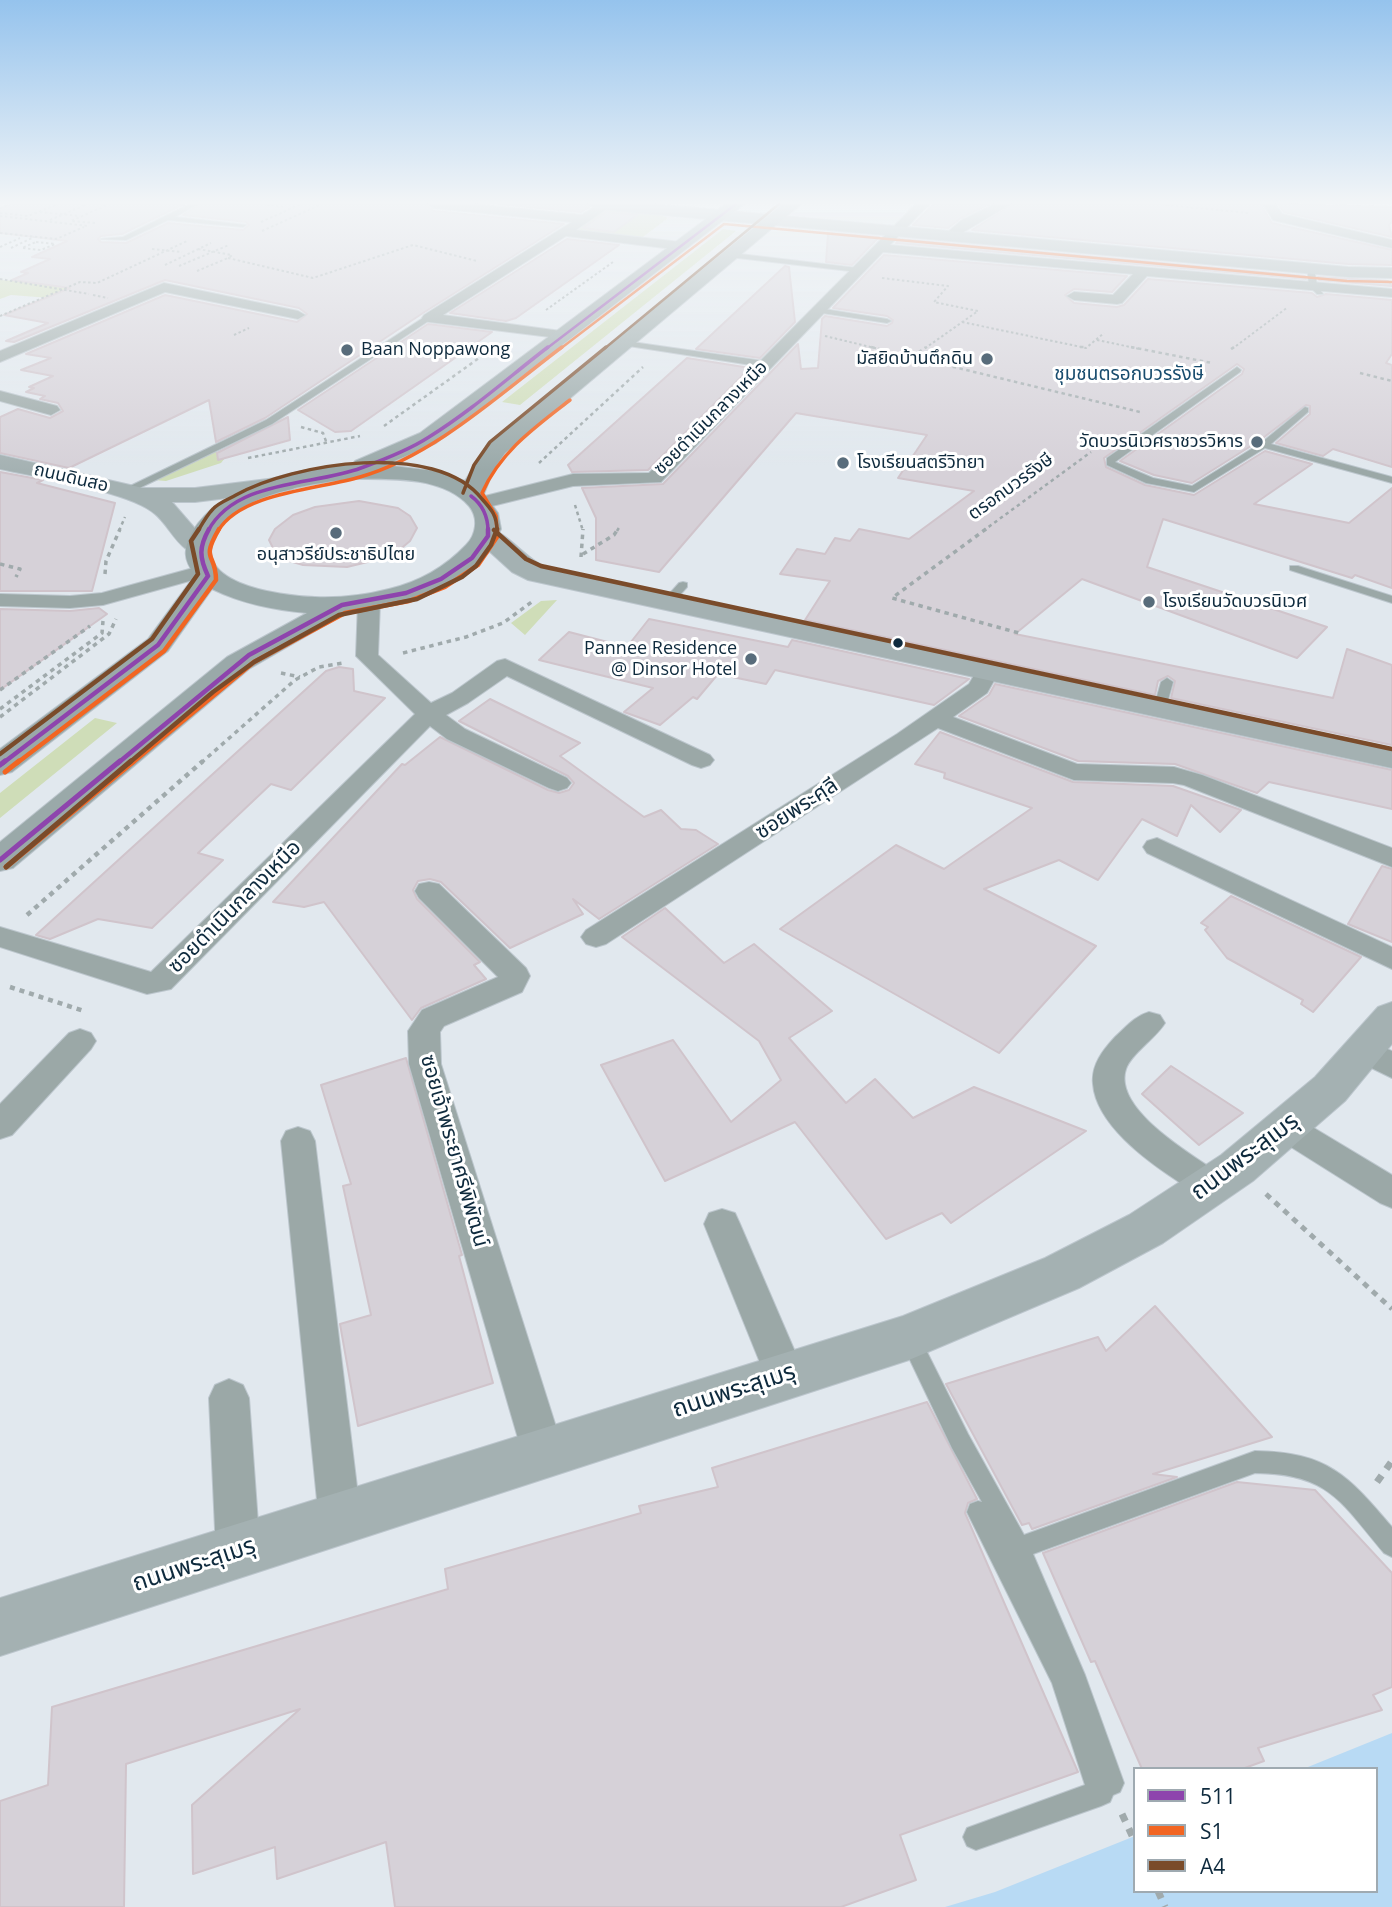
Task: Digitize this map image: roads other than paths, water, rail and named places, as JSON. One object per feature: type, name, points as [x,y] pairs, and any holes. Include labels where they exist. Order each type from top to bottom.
[{"type":"main road","points":[[0,765],[158,645],[204,565],[210,524],[233,505],[284,484],[348,472],[428,438],[618,293]]},
{"type":"main road","points":[[475,499],[482,469],[496,448],[686,293]]},
{"type":"main road","name":"ถนนดินสอ","points":[[0,462],[134,493],[213,493],[284,484]]},
{"type":"main road","points":[[204,565],[233,592],[268,601],[295,605],[356,603],[406,593],[441,579],[472,558],[488,536],[488,519],[475,499],[439,480],[406,474],[348,472]]},
{"type":"main road","name":"ถนนดินสอ","points":[[134,493],[164,509],[204,565]]},
{"type":"main road","points":[[488,536],[521,566],[538,574],[675,594],[988,670],[1164,695],[1392,758]]},
{"type":"main road","points":[[0,860],[238,663],[356,603]]},
{"type":"main road","name":"ถนนพระสุเมรุ","points":[[0,1627],[909,1337],[1062,1273],[1146,1229],[1224,1177],[1287,1128],[1330,1089],[1378,1058],[1392,1017]]},
{"type":"street","points":[[0,357],[150,293]]},
{"type":"street","points":[[197,293],[246,302],[298,316]]},
{"type":"street","points":[[429,318],[467,293]]},
{"type":"street","name":"ซอยดำเนินกลางเหนือ","points":[[475,499],[573,480],[654,478],[764,363],[836,293]]},
{"type":"street","points":[[1074,296],[1117,300],[1124,293]]},
{"type":"street","points":[[429,318],[561,336]]},
{"type":"street","points":[[0,396],[51,410]]},
{"type":"street","points":[[0,600],[70,602],[103,599],[204,565]]},
{"type":"street","points":[[356,603],[367,656],[429,714],[456,734],[558,783]]},
{"type":"street","name":"ซอยดำเนินกลางเหนือ","points":[[1,937],[147,984],[160,981],[429,714],[460,698],[505,666],[701,760]]},
{"type":"street","name":"ซอยพระศุลี","points":[[596,937],[936,719],[979,688],[988,670]]},
{"type":"street","points":[[936,719],[1074,772],[1174,775],[1193,780],[1392,858]]},
{"type":"street","points":[[1157,847],[1392,959]]},
{"type":"street","name":"ซอยเจ้าพระยาศรีพิพัฒน์","points":[[429,891],[515,976],[511,984],[433,1018],[425,1031],[425,1064],[543,1452]]},
{"type":"street","points":[[1149,1023],[1110,1066],[1109,1086],[1117,1109],[1140,1133],[1224,1177]]},
{"type":"street","points":[[0,1126],[80,1041]]},
{"type":"street","points":[[1287,1128],[1392,1193]]},
{"type":"street","points":[[298,1141],[340,1520]]},
{"type":"street","points":[[722,1224],[785,1375]]},
{"type":"street","points":[[229,1398],[238,1551]]},
{"type":"lane","points":[[818,310],[887,321]]},
{"type":"lane","points":[[134,493],[269,422],[429,318]]},
{"type":"lane","points":[[625,344],[764,363]]},
{"type":"lane","points":[[1237,370],[1110,460],[1110,463],[1122,470],[1183,489],[1194,489],[1264,445],[1305,410]]},
{"type":"lane","points":[[1264,445],[1392,480]]},
{"type":"lane","points":[[1294,568],[1392,600]]},
{"type":"lane","points":[[909,1337],[960,1441],[1019,1548],[1111,1783]]},
{"type":"lane","points":[[1019,1548],[1255,1462],[1279,1461],[1303,1465],[1335,1480],[1392,1545]]},
{"type":"lane","points":[[976,1837],[1101,1793],[1068,1677],[978,1512]]},
{"type":"water","points":[[1392,1733],[1392,1907],[945,1907],[995,1892],[1133,1837],[1133,1893],[1378,1893],[1378,1767],[1308,1767]]},
{"type":"place","name":"Baan Noppawong","points":[[347,350]]},
{"type":"place","name":"มัสยิดบ้านตึกดิน","points":[[987,359]]},
{"type":"place","name":"วัดบวรนิเวศราชวรวิหาร","points":[[1257,442]]},
{"type":"place","name":"โรงเรียนสตรีวิทยา","points":[[843,463]]},
{"type":"place","name":"อนุสาวรีย์ประชาธิปไตย","points":[[336,533]]},
{"type":"place","name":"โรงเรียนวัดบวรนิเวศ","points":[[1149,602]]},
{"type":"place","name":"Pannee Residence @ Dinsor Hotel","points":[[751,659]]},
{"type":"district","name":"ชุมชนตรอกบวรรังษี","points":[[1129,375]]}]
